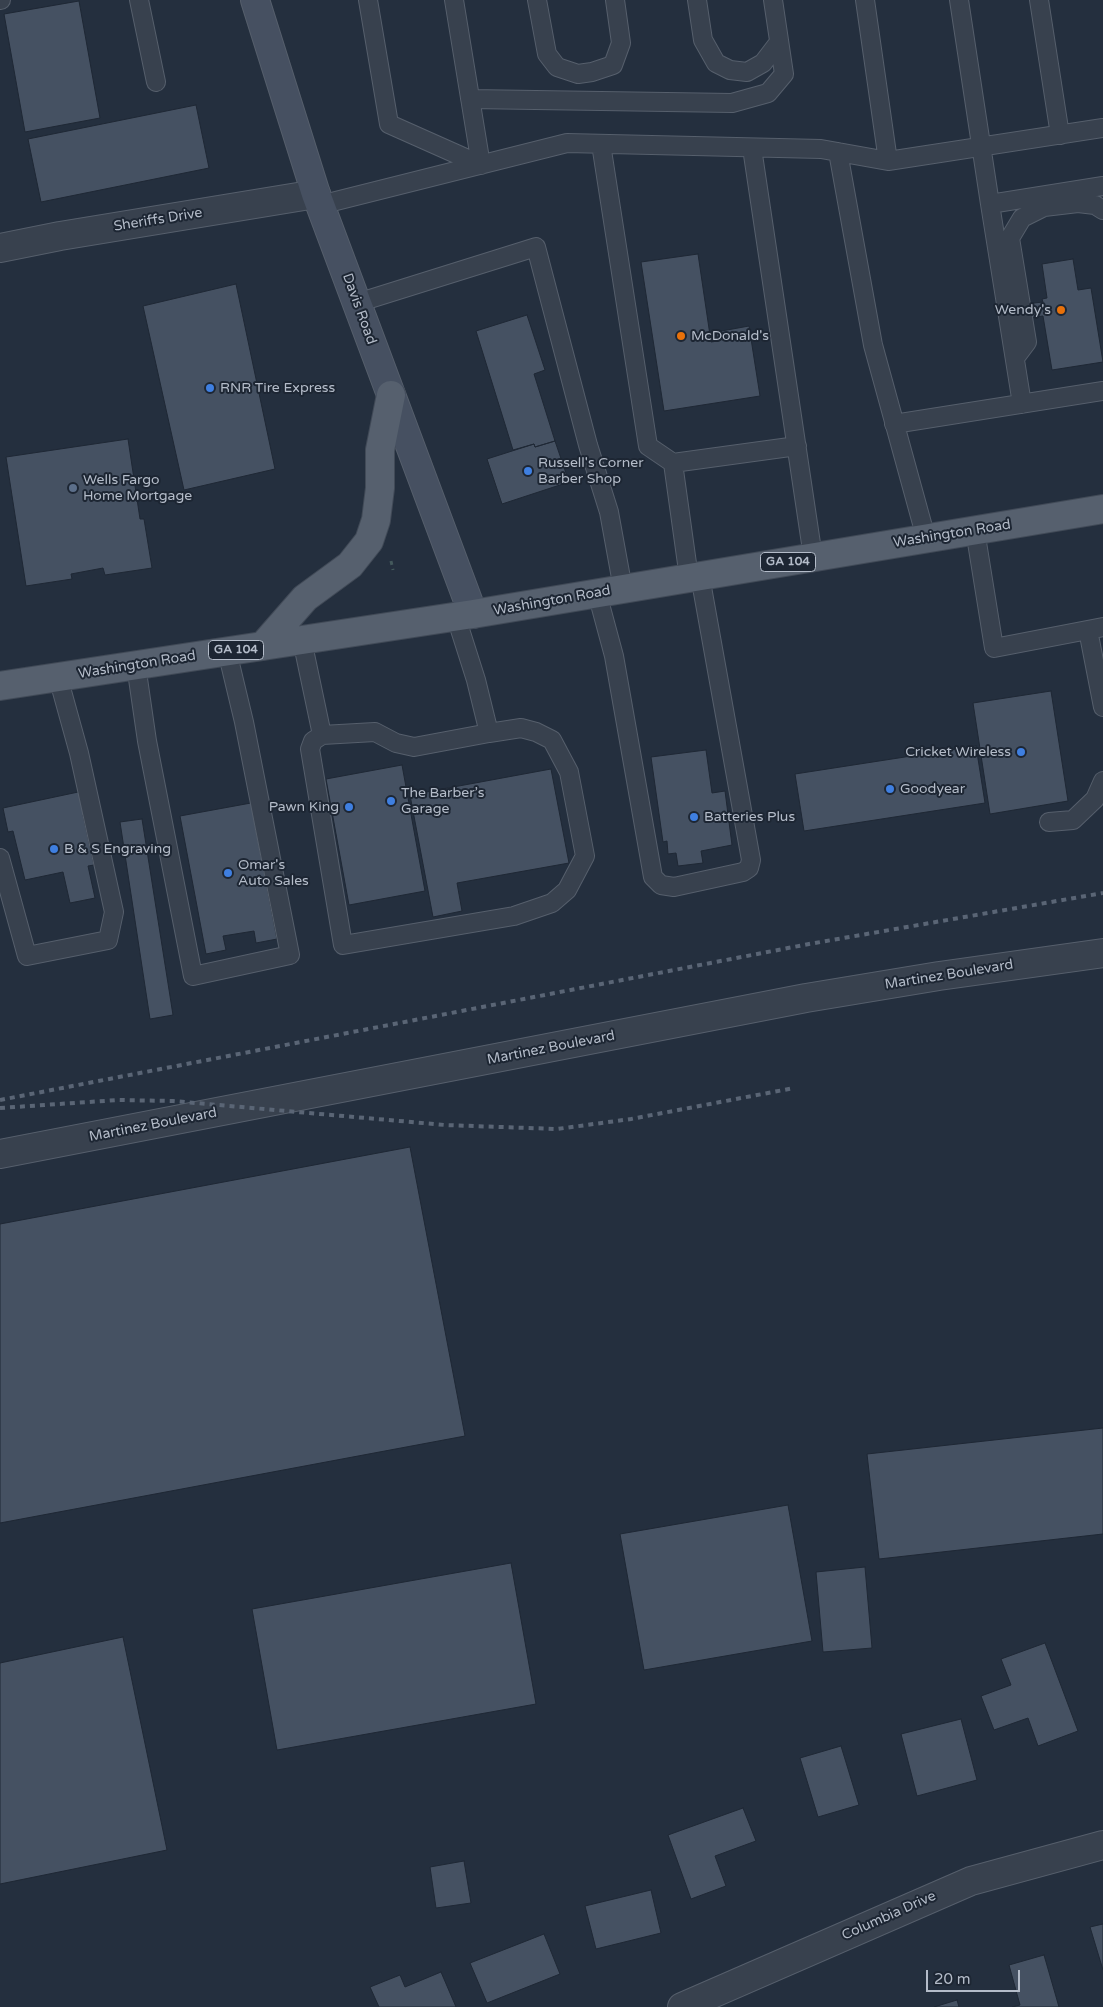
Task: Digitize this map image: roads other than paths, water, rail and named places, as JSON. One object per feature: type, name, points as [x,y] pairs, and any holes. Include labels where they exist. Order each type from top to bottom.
[{"type":"main road","name":"Davis Road","points":[[255,0],[318,199],[391,396],[464,615]]},
{"type":"main road","points":[[263,646],[305,598],[350,565],[369,541],[376,520],[380,488],[380,450],[391,396]]},
{"type":"main road","name":"Washington Road","points":[[0,686],[464,615],[975,530],[1102,513]]},
{"type":"street","name":"Sheriffs Drive","points":[[0,248],[60,236],[318,199]]},
{"type":"street","name":"Martinez Boulevard","points":[[0,1154],[806,998],[1103,952]]},
{"type":"street","name":"Columbia Drive","points":[[682,2007],[970,1881],[1103,1845]]},
{"type":"lane","points":[[139,0],[156,82]]},
{"type":"lane","points":[[368,0],[389,124],[481,164]]},
{"type":"lane","points":[[454,0],[481,164]]},
{"type":"lane","points":[[537,0],[547,54],[557,67],[578,74],[592,72],[613,65],[621,44],[615,0]]},
{"type":"lane","points":[[697,0],[703,40],[716,63],[730,70],[747,72],[763,63],[779,42]]},
{"type":"lane","points":[[470,99],[732,103],[768,93],[784,74],[773,0]]},
{"type":"lane","points":[[865,0],[888,161]]},
{"type":"lane","points":[[959,0],[1022,404]]},
{"type":"lane","points":[[1039,0],[1060,135]]},
{"type":"lane","points":[[318,199],[481,164],[567,143],[821,149],[888,161],[1103,128]]},
{"type":"lane","points":[[601,144],[648,446],[673,463],[797,446]]},
{"type":"lane","points":[[752,148],[814,557]]},
{"type":"lane","points":[[838,152],[873,345],[926,538]]},
{"type":"lane","points":[[990,204],[1103,186]]},
{"type":"lane","points":[[1015,358],[1026,342],[1010,238],[1022,218],[1044,207],[1078,203],[1095,205],[1103,210]]},
{"type":"lane","points":[[356,303],[536,247],[588,444],[609,512],[623,589]]},
{"type":"lane","points":[[894,424],[1103,391]]},
{"type":"lane","points":[[597,593],[614,656],[653,877],[661,885],[674,887],[743,872],[749,868],[751,860],[673,463]]},
{"type":"lane","points":[[975,530],[994,648],[1095,628],[1103,707]]},
{"type":"lane","points":[[464,615],[476,680],[489,733]]},
{"type":"lane","points":[[302,640],[322,735]]},
{"type":"lane","points":[[136,665],[147,741],[193,976],[290,955],[244,722],[227,651]]},
{"type":"lane","points":[[0,858],[27,956],[108,940],[114,912],[79,753],[58,677]]},
{"type":"lane","points":[[521,728],[536,732],[552,740],[568,772],[586,856],[567,890],[552,903],[514,916],[343,945],[310,749],[313,741],[322,735],[375,732],[396,743],[414,747],[489,733],[521,728]]},
{"type":"lane","points":[[1049,822],[1073,820],[1095,799],[1103,781]]},
{"type":"railway","points":[[0,1100],[809,944],[1103,893]]},
{"type":"railway","points":[[0,1108],[118,1100],[173,1101],[445,1125],[557,1129],[631,1119],[794,1088]]},
{"type":"place","name":"Wendy's","points":[[1061,310]]},
{"type":"place","name":"McDonald's","points":[[681,336]]},
{"type":"place","name":"RNR Tire Express","points":[[210,388]]},
{"type":"place","name":"Russell's Corner Barber Shop","points":[[528,471]]},
{"type":"place","name":"Wells Fargo Home Mortgage","points":[[73,488]]},
{"type":"place","name":"Cricket Wireless","points":[[1021,752]]},
{"type":"place","name":"Goodyear","points":[[890,789]]},
{"type":"place","name":"The Barber’s Garage","points":[[391,801]]},
{"type":"place","name":"Pawn King","points":[[349,807]]},
{"type":"place","name":"Batteries Plus","points":[[694,817]]},
{"type":"place","name":"B & S Engraving","points":[[54,849]]},
{"type":"place","name":"Omar's Auto Sales","points":[[228,873]]}]
